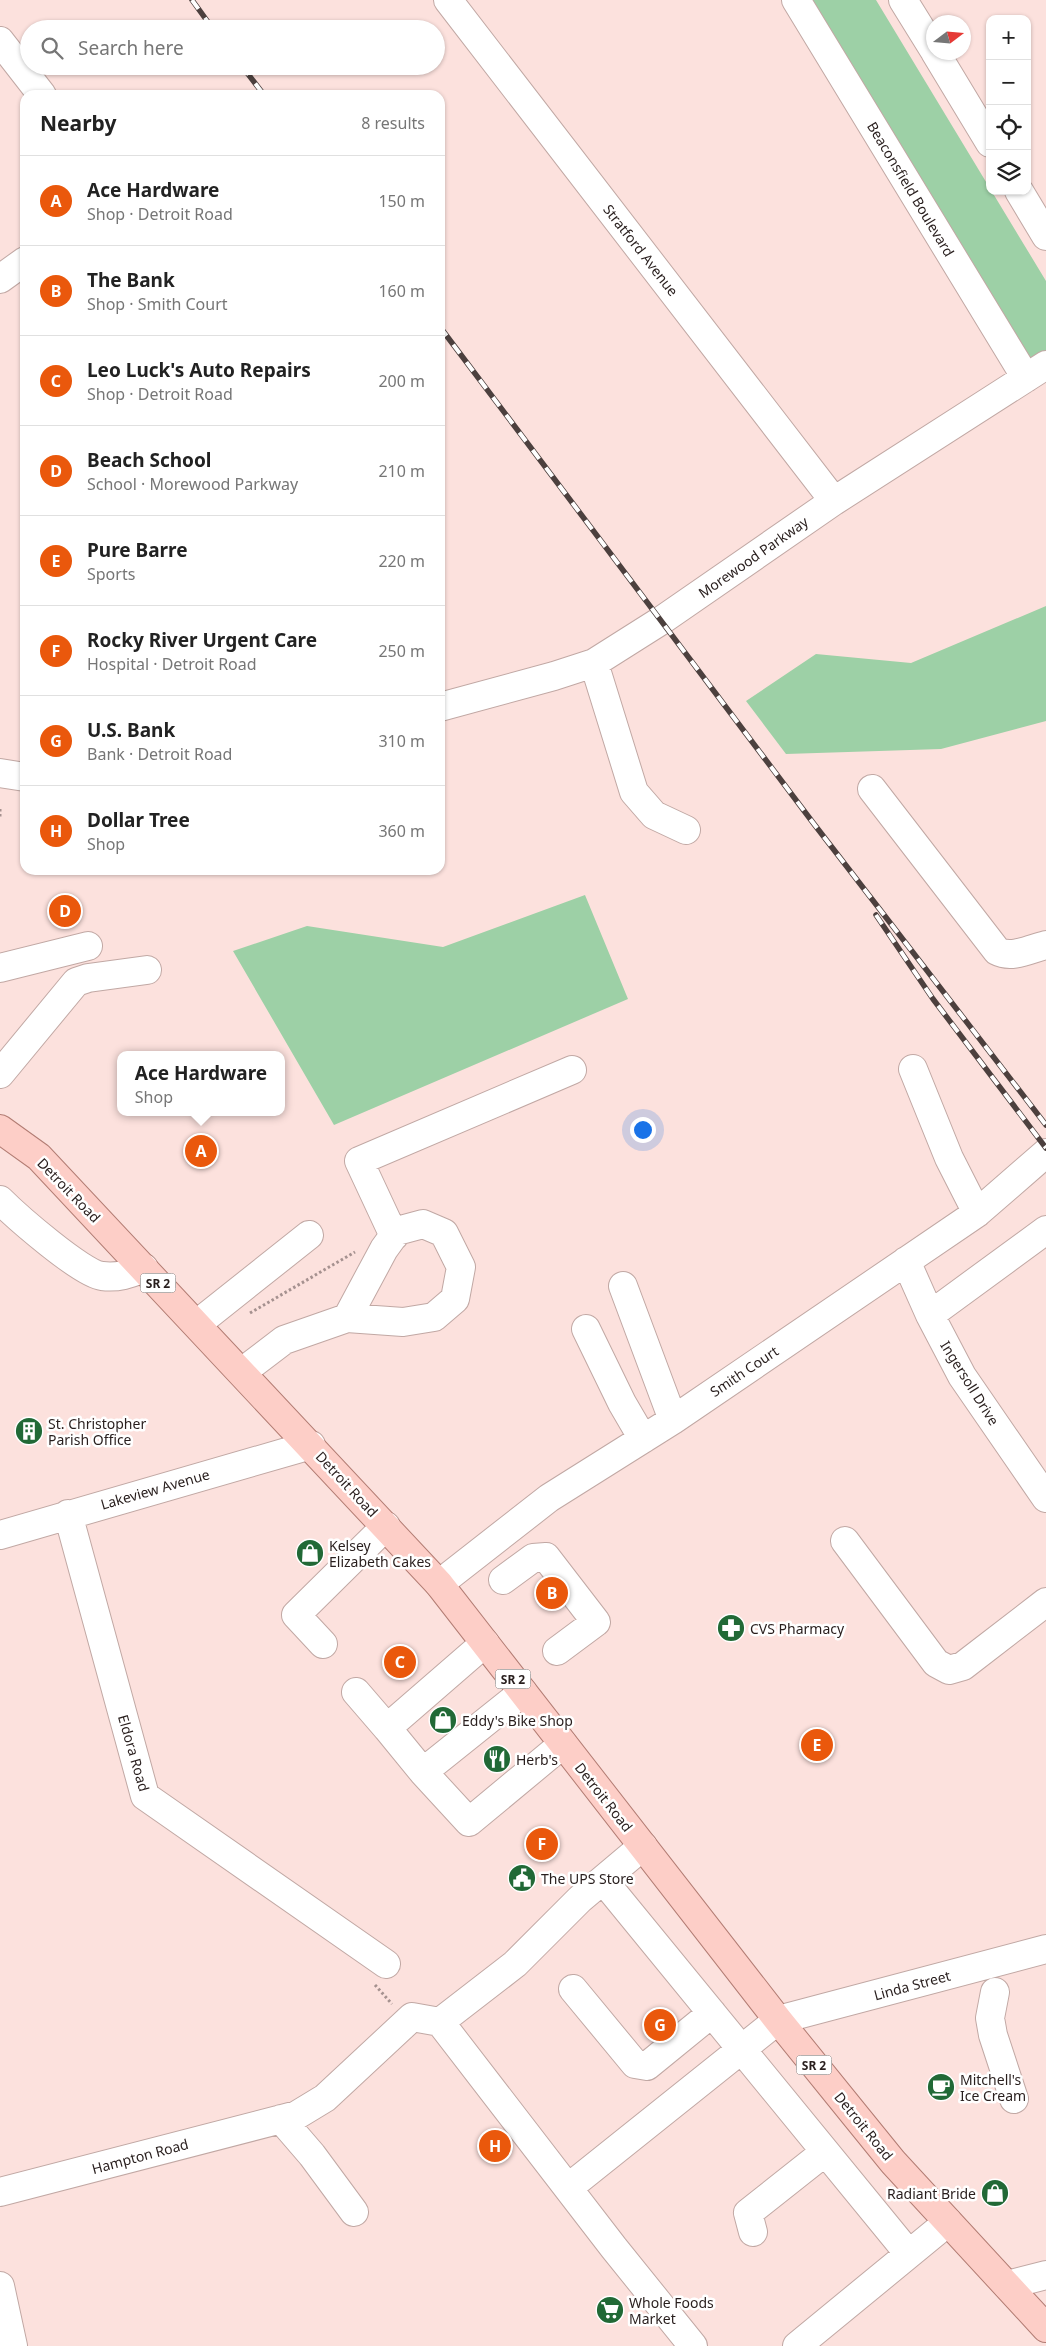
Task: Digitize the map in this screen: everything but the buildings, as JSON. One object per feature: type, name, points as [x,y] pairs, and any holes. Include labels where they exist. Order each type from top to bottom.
[{"type":"main road","name":"Detroit Road","points":[[0,1129],[39,1157],[311,1445],[439,1584],[778,2020],[893,2162],[1046,2328]]},
{"type":"street","name":"Stratford Avenue","points":[[448,0],[834,501]]},
{"type":"street","name":"Beaconsfield Boulevard","points":[[796,0],[1036,371]]},
{"type":"street","points":[[903,0],[926,38]]},
{"type":"street","points":[[0,41],[20,67]]},
{"type":"street","points":[[939,60],[986,136]]},
{"type":"street","points":[[26,75],[38,90]]},
{"type":"street","points":[[1021,195],[1046,236]]},
{"type":"street","points":[[0,279],[20,265]]},
{"type":"street","name":"Morewood Parkway","points":[[445,706],[594,663],[662,620],[834,501],[1036,371]]},
{"type":"street","points":[[594,663],[634,792],[654,815],[686,830]]},
{"type":"street","points":[[0,773],[20,776]]},
{"type":"street","points":[[872,789],[996,951],[1004,955],[1013,954],[1046,945]]},
{"type":"street","points":[[0,968],[88,946]]},
{"type":"street","points":[[0,1074],[76,982],[88,978],[147,970]]},
{"type":"street","points":[[913,1069],[949,1158],[977,1213]]},
{"type":"street","points":[[394,1236],[359,1161],[572,1070]]},
{"type":"street","name":"Smith Court","points":[[439,1584],[549,1498],[673,1420],[977,1213],[1046,1153]]},
{"type":"street","points":[[0,1200],[75,1262],[100,1276],[124,1276],[144,1268]]},
{"type":"street","points":[[242,1372],[284,1340],[347,1318],[403,1322],[434,1317],[455,1299],[461,1268],[444,1233],[423,1224],[397,1231],[384,1249],[347,1318]]},
{"type":"street","points":[[930,1315],[1046,1230]]},
{"type":"street","points":[[197,1324],[309,1235]]},
{"type":"street","name":"Ingersoll Drive","points":[[906,1261],[930,1315],[962,1376],[1046,1498]]},
{"type":"street","points":[[622,1286],[673,1420]]},
{"type":"street","points":[[586,1329],[622,1403],[643,1439]]},
{"type":"street","name":"Lakeview Avenue","points":[[0,1535],[311,1445]]},
{"type":"street","name":"Eldora Road","points":[[68,1514],[145,1796],[378,1972]]},
{"type":"street","points":[[323,1644],[296,1615],[386,1526]]},
{"type":"street","points":[[845,1541],[936,1663],[949,1670],[963,1666],[1046,1602]]},
{"type":"street","points":[[503,1580],[532,1558],[546,1557],[596,1622],[557,1651]]},
{"type":"street","points":[[387,1728],[485,1643]]},
{"type":"street","points":[[356,1692],[423,1772],[469,1822],[563,1744]]},
{"type":"street","points":[[423,1772],[523,1692]]},
{"type":"street","points":[[643,1846],[580,1899],[515,1964],[440,2022],[693,2346]]},
{"type":"street","points":[[603,1880],[909,2254]]},
{"type":"street","name":"Linda Street","points":[[778,2020],[1046,1949]]},
{"type":"street","points":[[573,1989],[634,2064],[647,2066],[712,2013]]},
{"type":"street","points":[[995,1992],[990,2018],[993,2035],[1014,2099]]},
{"type":"street","name":"Hampton Road","points":[[0,2192],[297,2115],[325,2098],[412,2017],[440,2022]]},
{"type":"street","points":[[568,2188],[778,2020]]},
{"type":"street","points":[[281,2119],[312,2155],[354,2212]]},
{"type":"street","points":[[753,2232],[748,2213],[825,2152]]},
{"type":"street","points":[[797,2346],[948,2222]]},
{"type":"street","points":[[1007,2285],[1046,2276]]},
{"type":"street","points":[[0,2286],[14,2346]]},
{"type":"path","points":[[0,809],[2,816],[0,819]]},
{"type":"path","points":[[243,1318],[360,1249]]},
{"type":"path","points":[[378,1972],[392,2004]]},
{"type":"green space","points":[[807,0],[876,0],[986,182],[986,195],[994,195],[1046,281],[1046,352],[1025,363]]},
{"type":"green space","points":[[1046,606],[1046,721],[941,749],[786,754],[746,701],[816,654],[911,663]]},
{"type":"green space","points":[[585,895],[628,999],[334,1125],[233,951],[307,926],[443,947]]},
{"type":"railway","points":[[192,0],[206,20]]},
{"type":"railway","points":[[249,75],[260,90]]},
{"type":"railway","points":[[445,334],[814,824],[1046,1125]]},
{"type":"railway","points":[[876,915],[933,999],[1046,1148]]},
{"type":"place","name":"Beach School","points":[[65,911]]},
{"type":"place","name":"Ace Hardware","points":[[201,1151]]},
{"type":"place","name":"St. Christopher Parish Office","points":[[29,1431]]},
{"type":"place","name":"Kelsey Elizabeth Cakes","points":[[310,1553]]},
{"type":"place","name":"The Bank","points":[[552,1593]]},
{"type":"place","name":"CVS Pharmacy","points":[[731,1628]]},
{"type":"place","name":"Leo Luck's Auto Repairs","points":[[400,1662]]},
{"type":"place","name":"Eddy's Bike Shop","points":[[443,1720]]},
{"type":"place","name":"Pure Barre","points":[[817,1745]]},
{"type":"place","name":"Herb's","points":[[497,1759]]},
{"type":"place","name":"Rocky River Urgent Care","points":[[542,1844]]},
{"type":"place","name":"The UPS Store","points":[[522,1878]]},
{"type":"place","name":"U.S. Bank","points":[[660,2025]]},
{"type":"place","name":"Mitchell's Ice Cream","points":[[941,2087]]},
{"type":"place","name":"Dollar Tree","points":[[495,2146]]},
{"type":"place","name":"Radiant Bride","points":[[995,2193]]},
{"type":"place","name":"Whole Foods Market","points":[[610,2310]]}]
